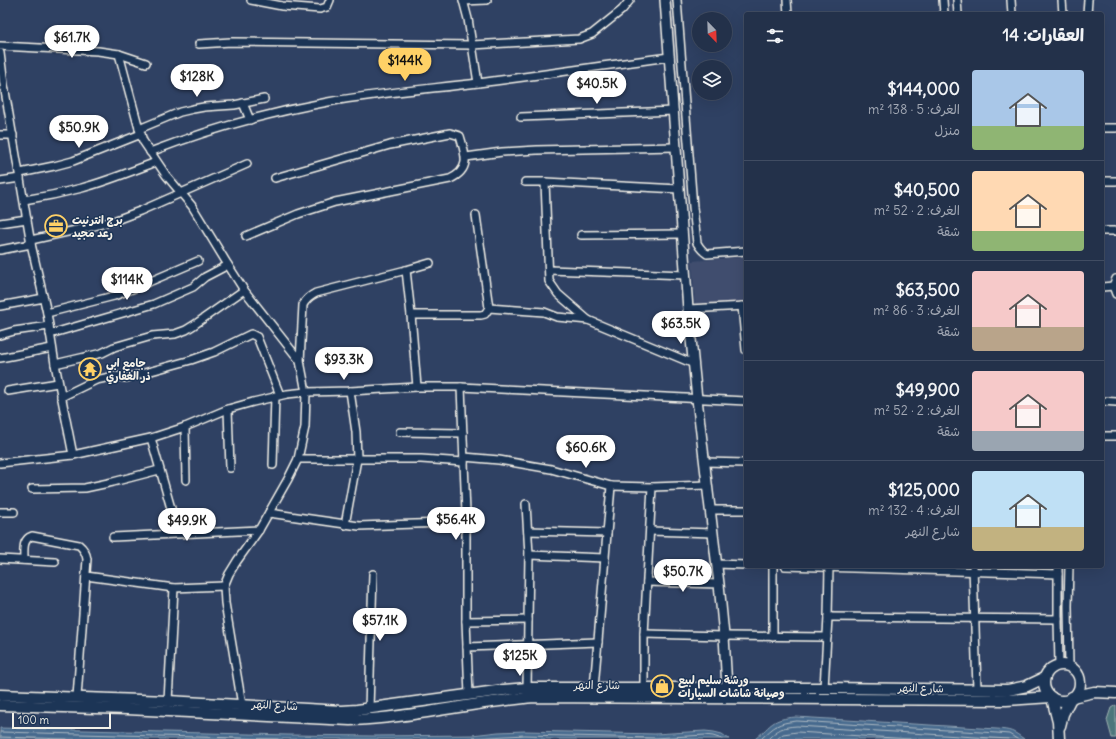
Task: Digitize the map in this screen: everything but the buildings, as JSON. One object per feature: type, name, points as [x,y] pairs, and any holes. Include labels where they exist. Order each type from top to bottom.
[{"type":"main road","points":[[1094,692],[1074,670],[1064,666],[1050,670],[1044,678],[1046,693],[1061,701],[1094,692],[1116,693]]},
{"type":"main road","points":[[1059,735],[1063,714],[1071,698],[1079,688],[1078,676]]},
{"type":"main road","name":"شارع النهر","points":[[0,695],[77,697],[128,704],[350,720],[385,718],[594,688],[1014,689],[1033,684],[1044,678]]},
{"type":"main road","name":"شارع النهر","points":[[0,705],[128,704],[168,701],[342,710],[369,709],[527,688],[562,692],[869,699],[1006,700],[1051,697]]},
{"type":"main road","points":[[869,699],[870,688]]},
{"type":"main road","points":[[1051,697],[1059,735]]},
{"type":"street","points":[[251,0],[282,6],[320,9],[327,7],[330,0]]},
{"type":"street","points":[[478,83],[468,19],[463,0],[487,0]]},
{"type":"street","points":[[199,44],[231,42],[472,45],[579,39],[585,38],[592,34],[622,10],[630,0]]},
{"type":"street","points":[[665,0],[688,309],[719,584],[727,688]]},
{"type":"street","points":[[678,0],[693,207],[698,243],[703,252],[707,254],[744,251]]},
{"type":"street","points":[[787,0],[788,12]]},
{"type":"street","points":[[943,0],[944,12]]},
{"type":"street","points":[[957,0],[958,12]]},
{"type":"street","points":[[1011,0],[1012,12]]},
{"type":"street","points":[[1062,0],[1063,12]]},
{"type":"street","points":[[1087,12],[1088,0]]},
{"type":"street","points":[[0,46],[98,51],[119,54],[146,63]]},
{"type":"street","points":[[0,53],[2,85],[13,135],[31,242],[48,313],[58,383],[73,455]]},
{"type":"street","points":[[119,54],[143,141],[156,162],[192,206],[244,290],[300,361]]},
{"type":"street","points":[[150,152],[182,140],[250,120],[328,102],[379,94],[478,83],[670,57]]},
{"type":"street","points":[[0,181],[73,161],[180,112],[204,106],[243,103],[264,99]]},
{"type":"street","points":[[243,103],[250,120]]},
{"type":"street","points":[[521,117],[674,112]]},
{"type":"street","points":[[1104,128],[1116,128]]},
{"type":"street","points":[[246,236],[298,214],[335,202],[450,179],[460,172],[466,157],[460,136],[450,133],[390,145],[275,178]]},
{"type":"street","points":[[0,135],[13,135]]},
{"type":"street","points":[[466,157],[502,152],[538,150],[676,147]]},
{"type":"street","points":[[24,200],[59,194],[82,188],[123,175],[156,162]]},
{"type":"street","points":[[0,250],[116,220],[247,164]]},
{"type":"street","points":[[1104,181],[1116,181]]},
{"type":"street","points":[[525,182],[680,189]]},
{"type":"street","points":[[545,182],[549,281],[558,294],[588,320]]},
{"type":"street","points":[[681,208],[693,207]]},
{"type":"street","points":[[411,315],[486,314],[489,308],[476,215]]},
{"type":"street","points":[[0,224],[27,219]]},
{"type":"street","points":[[1104,231],[1116,231]]},
{"type":"street","points":[[581,235],[683,234]]},
{"type":"street","points":[[48,313],[114,296],[198,262]]},
{"type":"street","points":[[242,705],[225,603],[224,586],[237,561],[269,513],[298,459],[305,426],[306,392],[300,361],[303,305],[310,295],[316,293],[430,263]]},
{"type":"street","points":[[50,334],[154,304],[193,287],[205,277],[228,265]]},
{"type":"street","points":[[406,270],[417,387]]},
{"type":"street","points":[[549,270],[686,275]]},
{"type":"street","points":[[1104,286],[1115,283],[1116,294]]},
{"type":"street","points":[[55,364],[96,355],[114,347],[152,336],[175,334],[186,330],[244,290]]},
{"type":"street","points":[[0,306],[44,298]]},
{"type":"street","points":[[688,309],[744,306]]},
{"type":"street","points":[[489,308],[544,312],[557,317],[588,320],[694,364]]},
{"type":"street","points":[[0,335],[14,331],[49,326]]},
{"type":"street","points":[[61,397],[96,380],[115,376],[126,378],[191,360],[214,352],[251,334],[257,337],[278,395],[273,465]]},
{"type":"street","points":[[0,358],[52,348]]},
{"type":"street","points":[[8,391],[58,383]]},
{"type":"street","points":[[0,463],[73,455],[151,438],[185,427],[228,409],[278,395],[306,392],[417,387],[461,387],[744,401]]},
{"type":"street","points":[[461,387],[466,513],[466,621],[469,695]]},
{"type":"street","points":[[345,525],[357,459],[356,432],[350,391]]},
{"type":"street","points":[[1104,401],[1116,402]]},
{"type":"street","points":[[228,409],[230,468]]},
{"type":"street","points":[[185,427],[186,480]]},
{"type":"street","points":[[400,432],[463,433]]},
{"type":"street","points":[[1104,436],[1116,436]]},
{"type":"street","points":[[151,438],[178,533]]},
{"type":"street","points":[[298,459],[499,460],[551,468],[611,486],[707,486]]},
{"type":"street","points":[[705,462],[744,463]]},
{"type":"street","points":[[32,489],[85,488],[159,470]]},
{"type":"street","points":[[594,688],[611,486]]},
{"type":"street","points":[[644,688],[644,634],[652,487]]},
{"type":"street","points":[[526,504],[529,555],[527,688]]},
{"type":"street","points":[[710,510],[744,510]]},
{"type":"street","points":[[0,512],[14,512]]},
{"type":"street","points":[[269,513],[359,526],[443,523]]},
{"type":"street","points":[[113,537],[259,530]]},
{"type":"street","points":[[528,531],[607,533]]},
{"type":"street","points":[[650,531],[713,533]]},
{"type":"street","points":[[24,560],[24,543],[30,536],[79,545],[83,548],[86,554],[86,576],[77,697]]},
{"type":"street","points":[[529,555],[605,558]]},
{"type":"street","points":[[0,559],[55,562]]},
{"type":"street","points":[[716,564],[744,565]]},
{"type":"street","points":[[773,568],[773,637]]},
{"type":"street","points":[[824,688],[829,568]]},
{"type":"street","points":[[909,568],[1058,570],[1058,620],[1064,666]]},
{"type":"street","points":[[1064,666],[1069,568]]},
{"type":"street","points":[[973,569],[978,689]]},
{"type":"street","points":[[369,709],[373,574]]},
{"type":"street","points":[[86,576],[174,588],[224,586]]},
{"type":"street","points":[[647,582],[719,584]]},
{"type":"street","points":[[168,701],[174,588]]},
{"type":"street","points":[[828,617],[1058,620]]},
{"type":"street","points":[[466,621],[528,620]]},
{"type":"street","points":[[644,634],[826,637]]},
{"type":"street","points":[[467,647],[598,642]]},
{"type":"shaded area","points":[[744,257],[744,302],[695,305],[692,261]]},
{"type":"green space","points":[[1116,705],[1116,738],[1112,738],[1107,720],[1111,708]]},
{"type":"water","points":[[796,717],[1002,729],[1012,731],[1024,739],[755,739],[773,723],[782,719]]},
{"type":"water","points":[[0,728],[374,736],[472,735],[525,731],[655,734],[705,731],[722,734],[729,739],[0,739]]},
{"type":"place","name":"برج انترنيت رعد مجيد","points":[[56,226]]},
{"type":"place","name":"جامع ابي ذر الغفاري","points":[[90,369]]},
{"type":"place","name":"ورشة سليم لبيع وصيانة شاشات السيارات","points":[[662,686]]}]
